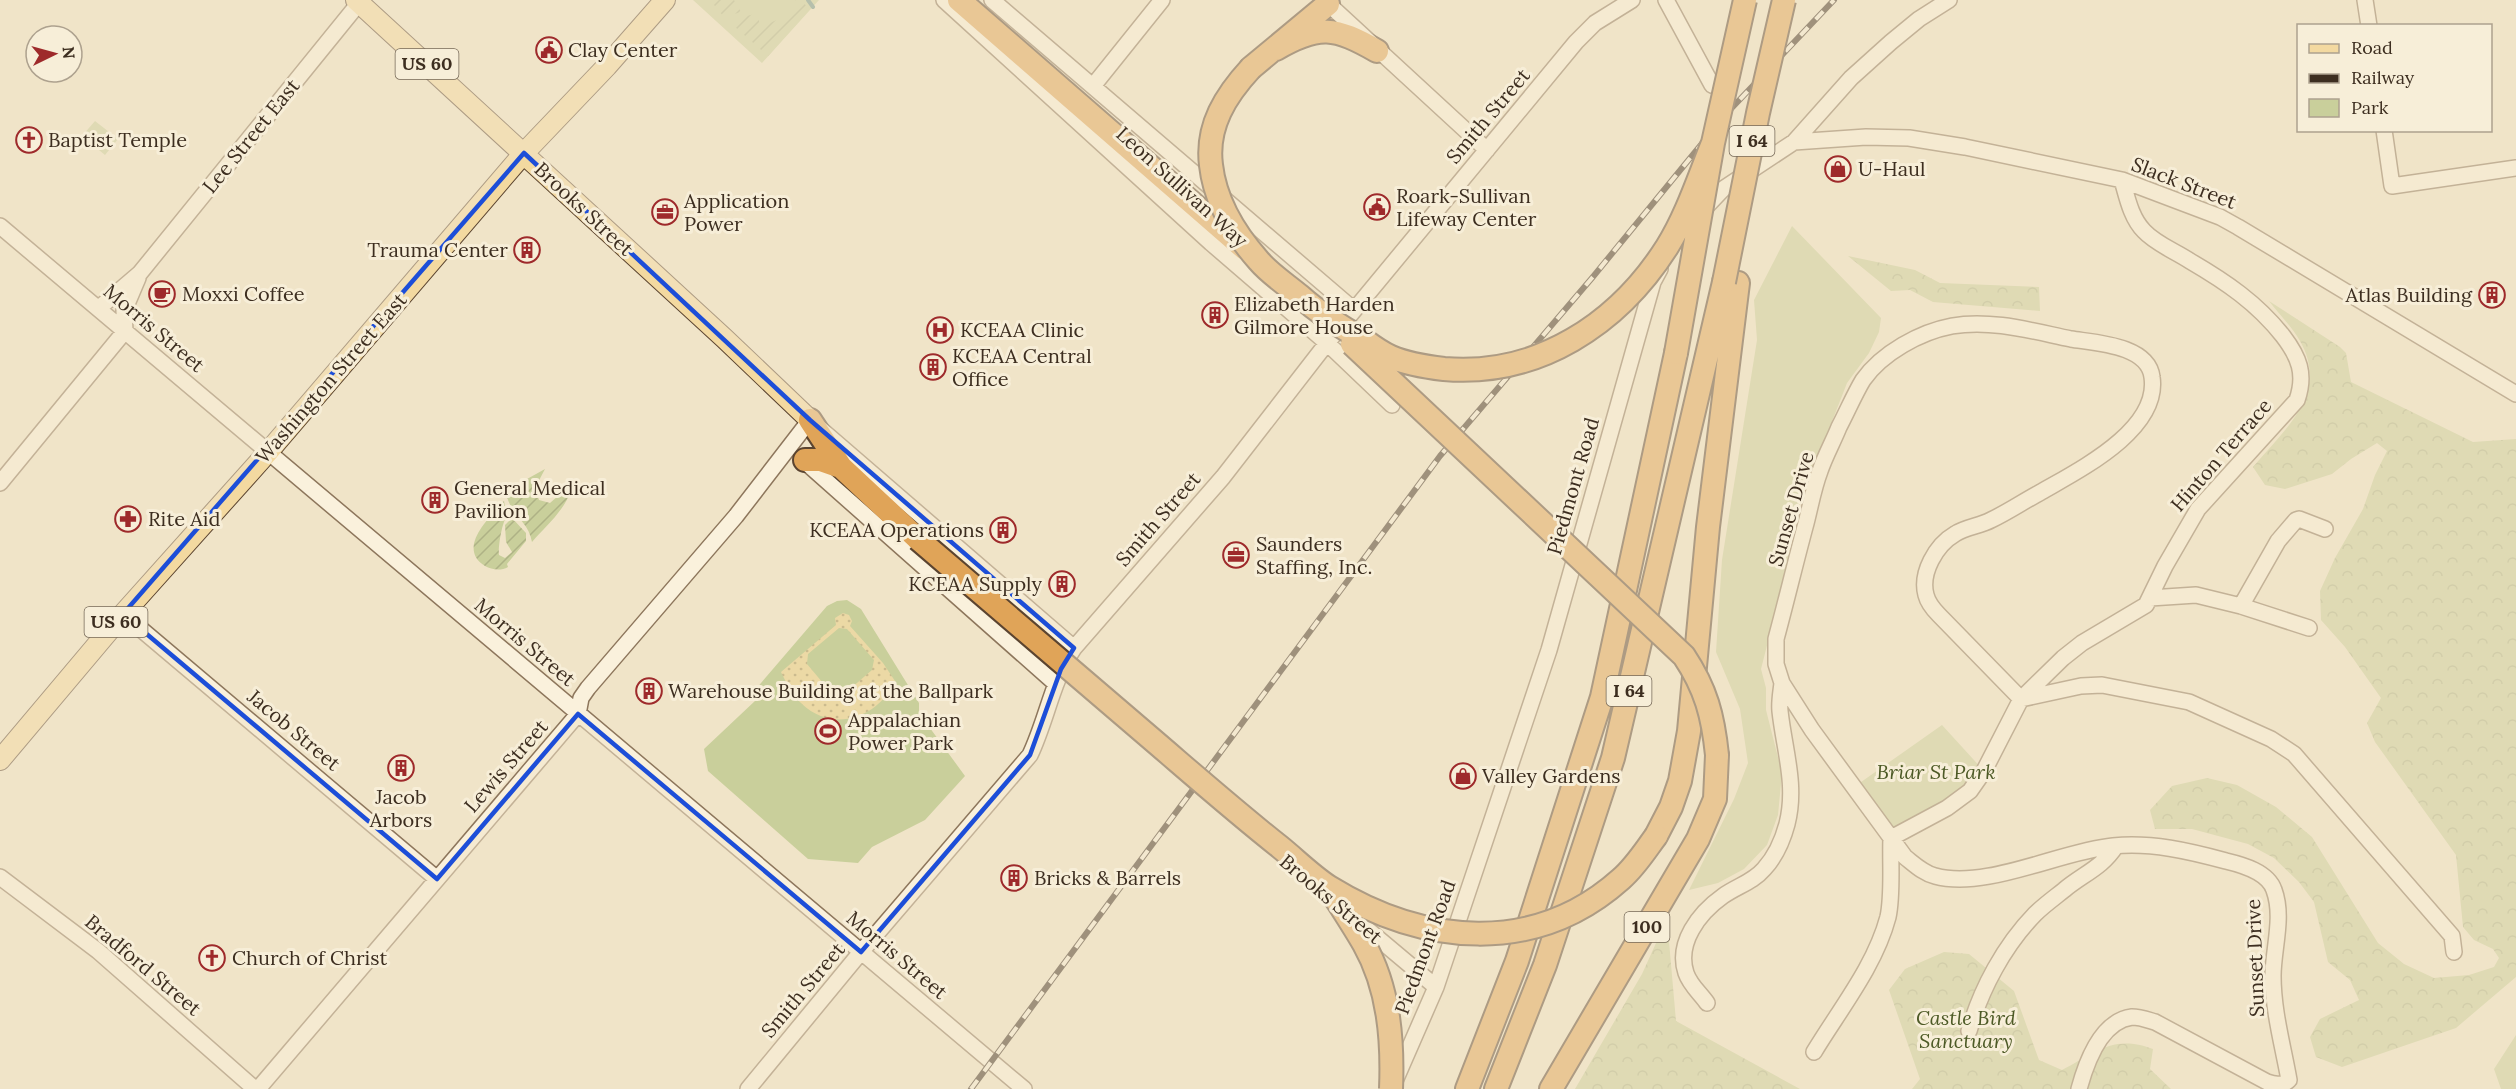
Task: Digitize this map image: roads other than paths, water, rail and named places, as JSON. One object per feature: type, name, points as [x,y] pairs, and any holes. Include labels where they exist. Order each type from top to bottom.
[{"type":"highway","points":[[959,0],[1322,315],[1391,357],[1428,367],[1462,370],[1497,368],[1526,362],[1554,351],[1579,336],[1614,309],[1644,278],[1667,247],[1682,220],[1713,143]]},
{"type":"highway","name":"I 64","points":[[1467,1089],[1517,961],[1602,696],[1676,353],[1713,143],[1745,0]]},
{"type":"highway","name":"I 64","points":[[1496,1089],[1545,965],[1613,758],[1731,283],[1758,113],[1784,0]]},
{"type":"highway","points":[[1276,49],[1328,1]]},
{"type":"highway","points":[[1259,261],[1225,213],[1215,189],[1210,162],[1211,137],[1219,111],[1233,88],[1251,68],[1292,39],[1316,31],[1342,32],[1377,51]]},
{"type":"highway","points":[[810,420],[841,467],[918,539],[1255,827],[1329,887],[1397,921],[1429,930],[1471,935],[1495,934],[1530,928],[1580,908],[1622,878],[1656,836],[1671,807],[1680,781],[1689,731],[1731,283]]},
{"type":"highway","name":"100","points":[[1322,315],[1684,656],[1708,699],[1717,756],[1715,799],[1698,839],[1551,1089]]},
{"type":"highway","points":[[805,460],[821,460],[841,467]]},
{"type":"highway","points":[[1329,887],[1365,945],[1378,976],[1387,1009],[1391,1044],[1392,1089]]},
{"type":"main road","name":"Washington Street East","points":[[0,760],[123,614],[268,452],[524,153],[607,66],[665,0]]},
{"type":"main road","name":"Brooks Street","points":[[359,1],[717,331],[810,420]]},
{"type":"street","name":"Leon Sullivan Way","points":[[945,0],[1218,250],[1327,343],[1392,405]]},
{"type":"street","name":"Leon Sullivan Way","points":[[992,0],[1354,310]]},
{"type":"street","points":[[1093,86],[1162,0]]},
{"type":"street","name":"Smith Street","points":[[748,1089],[861,952],[1030,755],[1040,734],[1060,669],[1074,648],[1223,477],[1327,343],[1576,42],[1595,23],[1632,0]]},
{"type":"street","points":[[1666,0],[1712,85]]},
{"type":"street","name":"Piedmont Road","points":[[1392,1089],[1436,987],[1549,650],[1653,282],[1668,253],[1679,238],[1723,189],[1794,142],[1851,78],[1919,19],[1949,0]]},
{"type":"street","points":[[2365,0],[2369,24]]},
{"type":"street","name":"Lee Street East","points":[[99,308],[140,273],[359,1]]},
{"type":"street","points":[[1328,1],[1377,51],[1487,150]]},
{"type":"street","points":[[2384,132],[2392,186],[2516,168]]},
{"type":"street","name":"Slack Street","points":[[1794,142],[1866,136],[1909,138],[1965,147],[2122,180],[2238,227],[2516,394]]},
{"type":"street","name":"Hinton Terrace","points":[[1891,838],[1947,808],[1970,791],[1984,771],[2022,699],[2063,658],[2082,643],[2137,612],[2150,598],[2164,566],[2198,509],[2297,400],[2302,372],[2293,349],[2264,312],[2245,295],[2143,230],[2128,202],[2122,180]]},
{"type":"street","name":"Morris Street","points":[[0,226],[1024,1089]]},
{"type":"street","name":"Lee Street East","points":[[125,331],[124,311],[140,273]]},
{"type":"street","name":"Sunset Drive","points":[[2022,699],[1929,603],[1925,580],[1929,563],[1954,534],[1990,521],[2091,463],[2115,445],[2133,428],[2148,406],[2152,378],[2149,367],[2139,356],[2126,350],[1991,324],[1952,326],[1930,333],[1901,347],[1864,379],[1848,408],[1820,472],[1776,639],[1776,664],[1782,683],[1812,730],[1905,856],[1921,870],[1935,876],[1955,879],[1999,875],[2090,849],[2116,846],[2182,849],[2258,872],[2268,880],[2274,890],[2278,907],[2273,976],[2279,1030],[2289,1080],[2276,1085],[2267,1082],[2155,1022],[2135,1017],[2118,1022],[2104,1033],[2084,1071],[2079,1089]]},
{"type":"street","points":[[0,483],[125,331]]},
{"type":"street","points":[[810,420],[1074,648]]},
{"type":"street","name":"Lewis Street","points":[[257,1089],[578,714],[581,698],[588,688],[736,516],[810,420]]},
{"type":"street","points":[[777,465],[805,460],[1056,684]]},
{"type":"street","points":[[2241,606],[2278,542],[2295,520],[2299,519],[2325,529]]},
{"type":"street","points":[[2150,598],[2196,595],[2241,606],[2309,628]]},
{"type":"street","name":"Jacob Street","points":[[123,614],[437,879]]},
{"type":"street","points":[[1707,1003],[1691,984],[1686,971],[1684,953],[1687,937],[1708,907],[1751,880],[1765,868],[1777,849],[1787,824],[1791,789],[1780,709],[1782,683]]},
{"type":"street","points":[[2022,699],[2081,686],[2102,685],[2189,702],[2271,739],[2294,754],[2407,882],[2452,936],[2454,952]]},
{"type":"street","name":"Brooks Street","points":[[1226,811],[1436,987]]},
{"type":"street","points":[[1814,1052],[1874,955],[1882,937],[1888,914],[1891,838]]},
{"type":"street","points":[[1969,1031],[1977,1002],[1995,968],[2023,929],[2035,914],[2079,878],[2100,866],[2116,846]]},
{"type":"street","name":"Bradford Street","points":[[0,878],[98,951],[257,1089]]},
{"type":"waterway","points":[[808,0],[813,7]]},
{"type":"railway","points":[[971,1089],[1440,456],[1592,278],[1727,113],[1834,0]]},
{"type":"place","name":"Clay Center","points":[[549,50]]},
{"type":"place","name":"Baptist Temple","points":[[29,140]]},
{"type":"place","name":"U-Haul","points":[[1838,169]]},
{"type":"place","name":"Roark-Sullivan Lifeway Center","points":[[1377,207]]},
{"type":"place","name":"Application Power","points":[[665,212]]},
{"type":"place","name":"Trauma Center","points":[[527,250]]},
{"type":"place","name":"Moxxi Coffee","points":[[162,294]]},
{"type":"place","name":"Atlas Building","points":[[2492,295]]},
{"type":"place","name":"Elizabeth Harden Gilmore House","points":[[1215,315]]},
{"type":"place","name":"KCEAA Clinic","points":[[940,330]]},
{"type":"place","name":"KCEAA Central Office","points":[[933,367]]},
{"type":"place","name":"General Medical Pavilion","points":[[435,500]]},
{"type":"place","name":"Rite Aid","points":[[128,519]]},
{"type":"place","name":"KCEAA Operations","points":[[1003,530]]},
{"type":"place","name":"Saunders Staffing, Inc.","points":[[1236,555]]},
{"type":"place","name":"KCEAA Supply","points":[[1062,584]]},
{"type":"place","name":"Warehouse Building at the Ballpark","points":[[649,691]]},
{"type":"place","name":"Appalachian Power Park","points":[[828,731]]},
{"type":"place","name":"Jacob Arbors","points":[[401,768]]},
{"type":"place","name":"Valley Gardens","points":[[1463,776]]},
{"type":"place","name":"Bricks & Barrels","points":[[1014,878]]},
{"type":"place","name":"Church of Christ","points":[[212,958]]},
{"type":"park label","name":"Briar St Park","points":[[1936,772]]},
{"type":"park label","name":"Castle Bird Sanctuary","points":[[1966,1030]]}]
